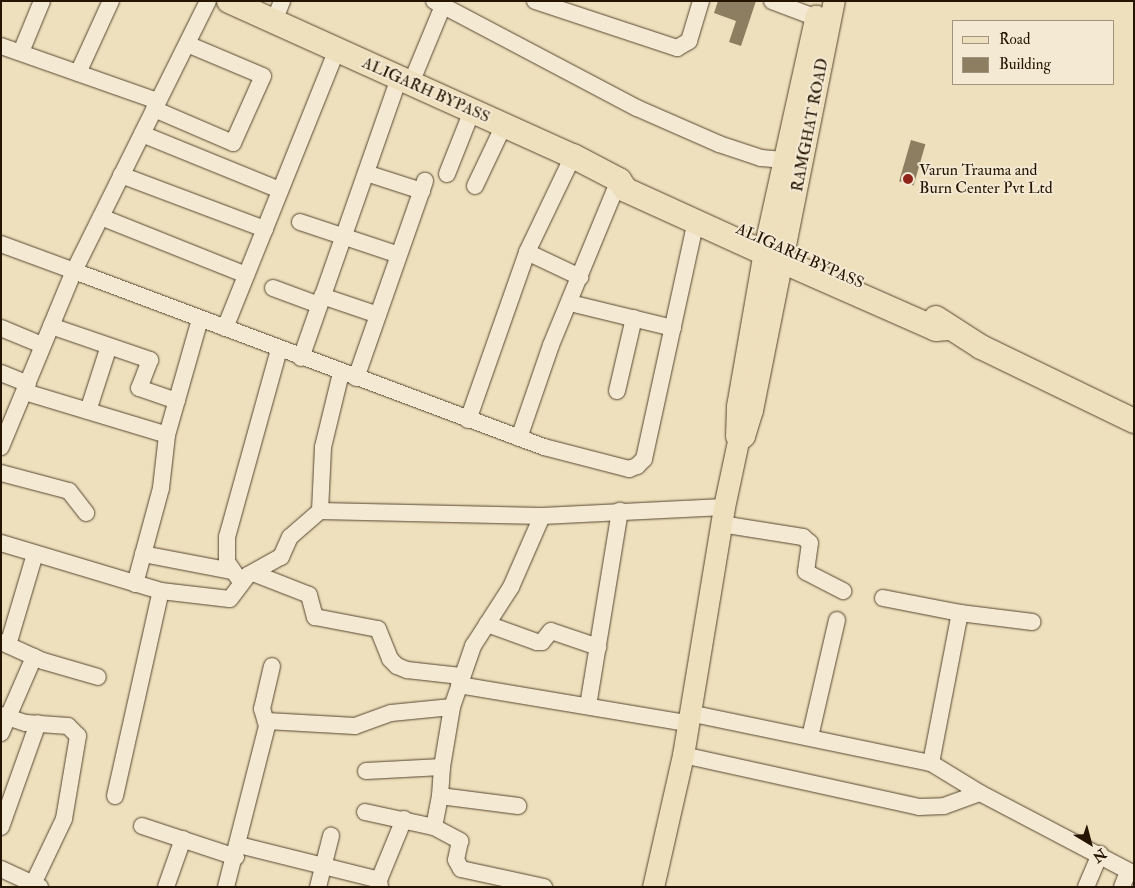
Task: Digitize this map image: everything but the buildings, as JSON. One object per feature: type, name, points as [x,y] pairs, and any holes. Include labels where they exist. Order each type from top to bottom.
[{"type":"highway","name":"ALIGARH BYPASS","points":[[229,1],[278,11],[337,50],[412,73],[472,111],[573,156],[620,181],[626,190],[774,251]]},
{"type":"highway","name":"ALIGARH BYPASS","points":[[620,181],[630,177],[774,251],[936,329],[948,328],[1134,421]]},
{"type":"main road","name":"RAMGHAT ROAD","points":[[653,887],[683,755],[722,516],[738,441],[744,436],[752,410],[774,251],[795,161],[822,14],[834,1]]},
{"type":"street","points":[[21,52],[42,1]]},
{"type":"street","points":[[78,73],[111,1]]},
{"type":"street","points":[[1,447],[5,426],[27,388],[42,345],[74,271],[208,1]]},
{"type":"street","points":[[535,1],[676,48],[689,41],[701,1]]},
{"type":"street","points":[[772,1],[822,14]]},
{"type":"street","points":[[301,358],[366,173],[412,73],[441,3],[637,108],[719,144],[761,158],[795,161]]},
{"type":"street","points":[[1,46],[78,73],[155,105],[233,143],[264,76],[186,44]]},
{"type":"street","points":[[224,328],[337,50]]},
{"type":"street","points":[[447,174],[472,111]]},
{"type":"street","points":[[475,186],[504,125]]},
{"type":"street","points":[[142,134],[280,190]]},
{"type":"street","points":[[468,420],[527,252],[573,156]]},
{"type":"street","points":[[320,512],[323,446],[348,376],[378,315],[423,186],[366,173]]},
{"type":"street","points":[[121,175],[265,229]]},
{"type":"street","points":[[519,438],[580,277],[620,181]]},
{"type":"street","points":[[100,217],[246,274]]},
{"type":"street","points":[[1,244],[468,420],[519,438],[629,469],[637,466],[644,459],[696,220]]},
{"type":"street","points":[[300,222],[399,255]]},
{"type":"street","points":[[527,252],[580,277]]},
{"type":"street","points":[[272,288],[378,315]]},
{"type":"street","points":[[570,303],[673,328]]},
{"type":"street","points":[[617,391],[634,318]]},
{"type":"street","points":[[135,584],[161,488],[167,435],[200,319]]},
{"type":"street","points":[[51,326],[150,360],[139,388],[177,401]]},
{"type":"street","points":[[1,328],[42,345]]},
{"type":"street","points":[[88,411],[109,346]]},
{"type":"street","points":[[242,576],[227,562],[227,537],[279,350]]},
{"type":"street","points":[[1,372],[27,388],[88,411],[167,435]]},
{"type":"street","points":[[1,474],[64,489],[86,512]]},
{"type":"street","points":[[588,706],[620,511]]},
{"type":"street","points":[[1,543],[161,591],[222,600],[235,594],[242,576],[281,558],[290,536],[320,512],[542,516],[620,511],[722,516],[803,537],[810,543],[806,572],[843,590]]},
{"type":"street","points":[[434,827],[452,707],[460,680],[473,646],[527,556],[542,516]]},
{"type":"street","points":[[35,554],[5,644],[34,657],[98,677]]},
{"type":"street","points":[[143,554],[242,576],[309,595],[315,617],[378,629],[390,659],[398,666],[407,670],[588,706],[688,718],[810,737],[932,763],[980,793],[1100,854],[1131,872],[1122,887]]},
{"type":"street","points":[[115,796],[161,591]]},
{"type":"street","points":[[883,598],[960,613],[1032,622]]},
{"type":"street","points":[[932,763],[960,613]]},
{"type":"street","points":[[810,737],[837,620]]},
{"type":"street","points":[[487,624],[537,642],[542,642],[551,631],[598,647]]},
{"type":"street","points":[[1,869],[37,885],[64,819],[78,736],[68,726],[3,722],[34,657]]},
{"type":"street","points":[[226,887],[237,851],[266,721],[262,708],[272,666]]},
{"type":"street","points":[[266,721],[355,726],[391,713],[452,707]]},
{"type":"street","points":[[1,827],[38,723]]},
{"type":"street","points":[[683,755],[919,807],[944,806],[980,793]]},
{"type":"street","points":[[366,771],[442,767]]},
{"type":"street","points":[[440,796],[518,806]]},
{"type":"street","points":[[365,812],[434,827],[460,841],[456,860],[461,869],[544,887]]},
{"type":"street","points":[[142,826],[183,839],[324,868],[379,883],[404,819]]},
{"type":"street","points":[[318,887],[331,836]]},
{"type":"street","points":[[166,887],[183,839]]},
{"type":"street","points":[[1086,887],[1100,854]]},
{"type":"place","name":"Varun Trauma and Burn Center Pvt Ltd","points":[[908,179]]}]
